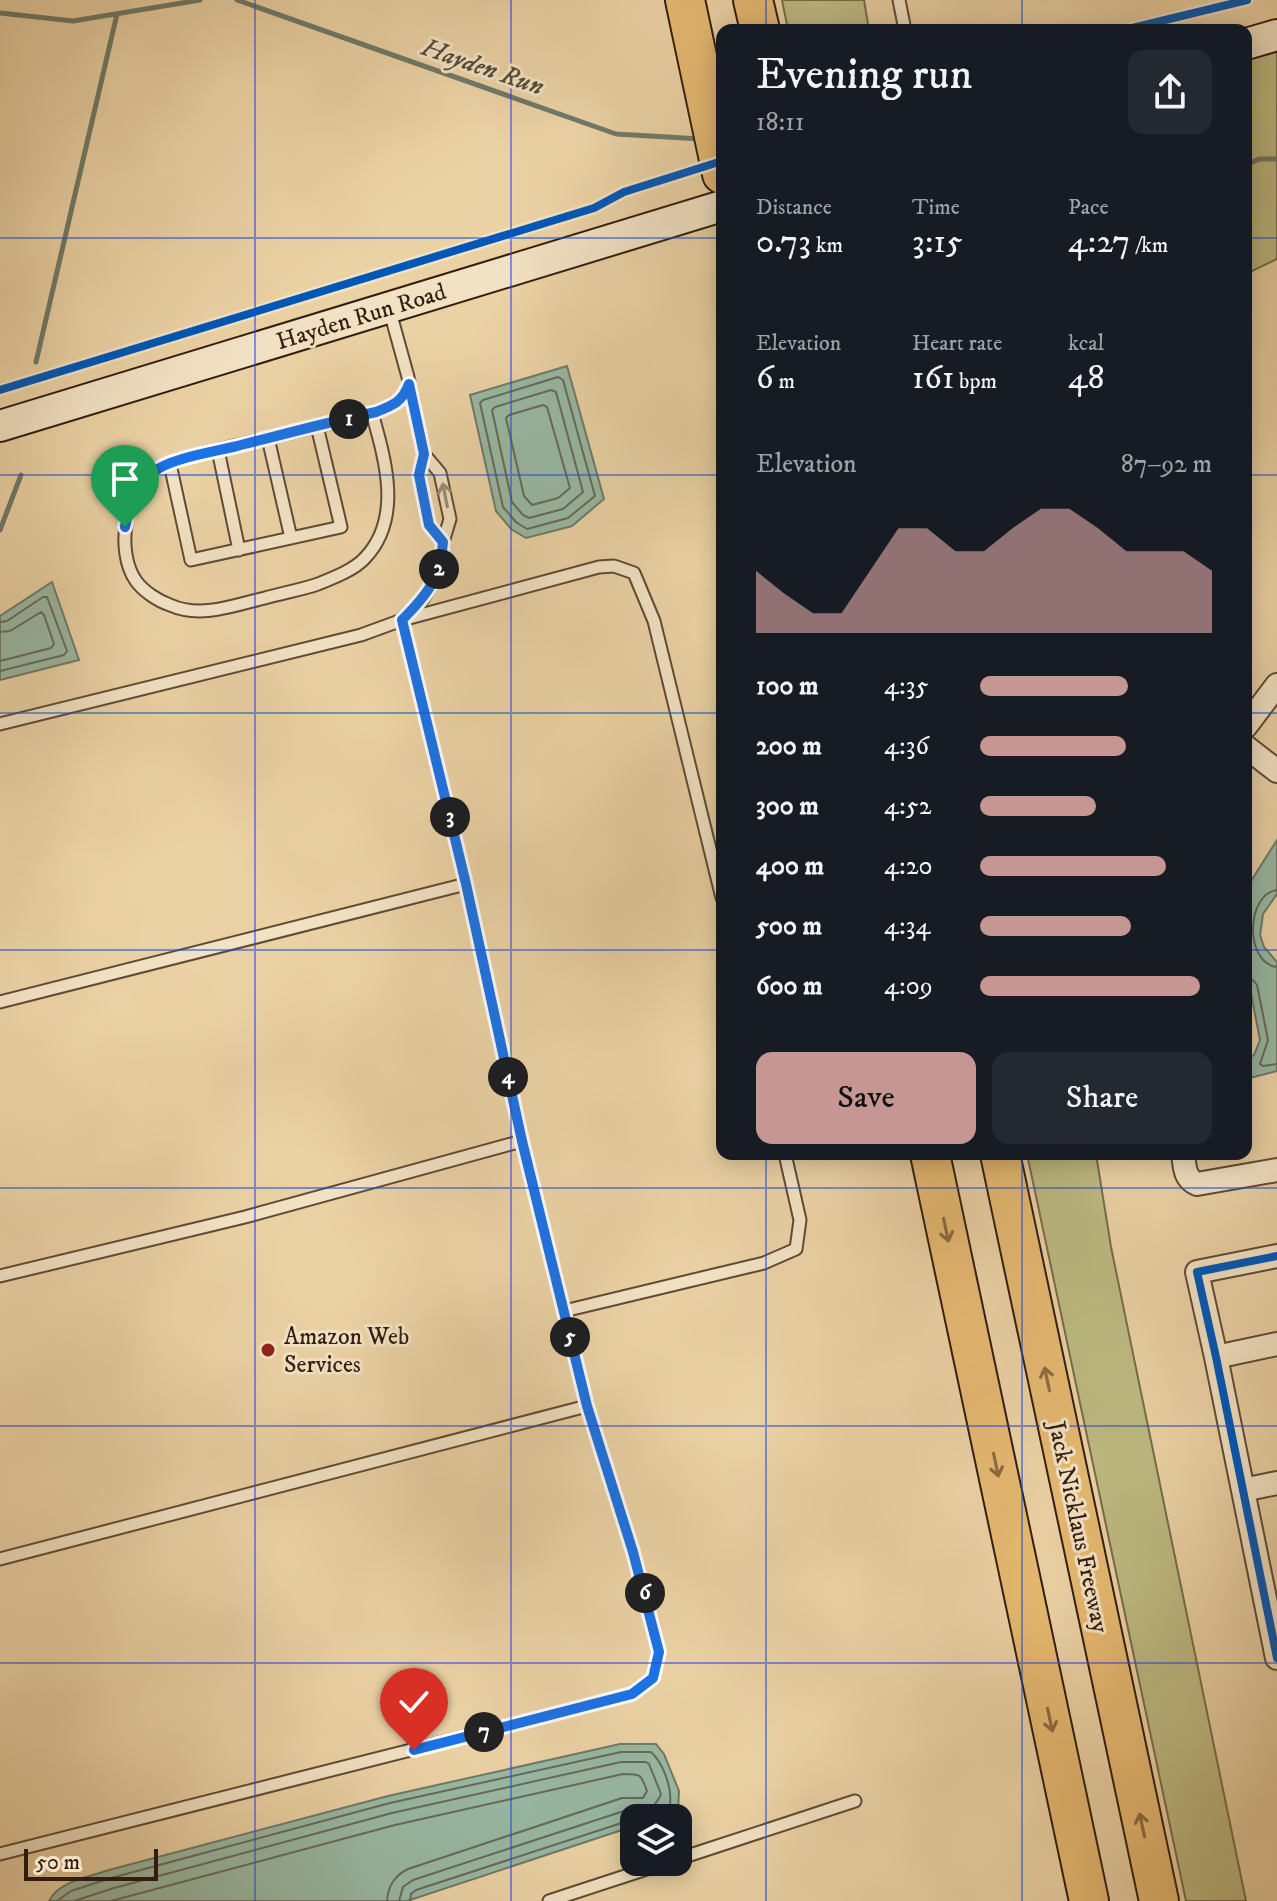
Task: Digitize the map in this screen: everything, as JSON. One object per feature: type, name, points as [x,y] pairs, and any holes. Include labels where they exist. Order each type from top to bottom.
[{"type":"highway","points":[[685,0],[716,145]]},
{"type":"highway","points":[[753,0],[759,24]]},
{"type":"highway","points":[[931,1160],[1089,1901]]},
{"type":"highway","name":"Jack Nicklaus Freeway","points":[[1001,1160],[1159,1901]]},
{"type":"main road","points":[[1252,42],[1277,35]]},
{"type":"main road","name":"Hayden Run Road","points":[[0,426],[716,208]]},
{"type":"street","points":[[1252,718],[1277,685]]},
{"type":"street","points":[[1252,752],[1277,771]]},
{"type":"street","points":[[1184,1160],[1189,1180],[1197,1184],[1277,1170]]},
{"type":"street","points":[[1277,1256],[1197,1272],[1243,1490],[1268,1570],[1277,1658]]},
{"type":"street","points":[[1216,1357],[1277,1344]]},
{"type":"street","points":[[1243,1490],[1277,1483]]},
{"type":"lane","points":[[899,0],[904,24]]},
{"type":"lane","points":[[389,308],[424,454],[419,475],[429,525],[443,542]]},
{"type":"lane","points":[[372,413],[387,470],[388,487],[382,530],[364,559],[314,586],[211,611],[187,611],[169,605],[135,580],[128,564],[125,527],[136,490],[152,473],[170,464],[218,450],[372,413],[394,405],[405,395],[409,384]]},
{"type":"lane","points":[[170,464],[191,560],[341,527],[317,426]]},
{"type":"lane","points":[[268,438],[291,538]]},
{"type":"lane","points":[[218,450],[239,550]]},
{"type":"lane","points":[[402,620],[423,599],[435,579],[450,519],[440,473],[424,454]]},
{"type":"lane","points":[[0,724],[361,635],[402,620],[599,567],[614,566],[634,573],[654,621],[716,874]]},
{"type":"lane","points":[[0,1854],[632,1694],[653,1678],[659,1652],[633,1552],[587,1406],[522,1141],[466,884],[402,620]]},
{"type":"lane","points":[[0,1002],[466,884]]},
{"type":"lane","points":[[0,1276],[245,1217],[522,1141]]},
{"type":"lane","points":[[564,1311],[764,1263],[796,1249],[800,1220],[786,1160]]},
{"type":"lane","points":[[0,1559],[587,1406]]},
{"type":"lane","points":[[692,1854],[855,1801]]},
{"type":"lane","points":[[549,1901],[625,1876]]},
{"type":"shaded area","points":[[782,0],[864,0],[868,24],[787,24]]},
{"type":"shaded area","points":[[1277,49],[1277,259],[1252,271],[1252,57]]},
{"type":"shaded area","points":[[1028,1160],[1097,1160],[1111,1247],[1246,1901],[1186,1901]]},
{"type":"water","points":[[567,366],[604,499],[572,526],[526,538],[511,529],[496,511],[470,395]]},
{"type":"water","points":[[52,582],[79,660],[0,680],[0,616]]},
{"type":"water","points":[[1277,840],[1277,894],[1263,914],[1260,935],[1264,947],[1277,962],[1277,1071],[1252,1077],[1252,1056],[1260,1040],[1252,999],[1252,880]]},
{"type":"water","points":[[620,1744],[656,1744],[664,1754],[679,1791],[678,1804],[620,1804],[620,1831],[407,1901],[49,1901],[67,1884],[109,1870],[388,1796]]},
{"type":"waterway","name":"Hayden Run","points":[[0,13],[73,21],[200,0]]},
{"type":"waterway","name":"Hayden Run","points":[[237,0],[616,134],[701,139]]},
{"type":"waterway","points":[[36,362],[117,14]]},
{"type":"waterway","name":"Hayden Run","points":[[1252,162],[1277,159]]},
{"type":"waterway","points":[[0,530],[21,475]]},
{"type":"cycle path","points":[[1149,24],[1247,0]]},
{"type":"cycle path","points":[[0,390],[594,208],[624,192],[716,163]]},
{"type":"cycle path","points":[[1277,1256],[1197,1272],[1277,1658]]},
{"type":"place","name":"Amazon Web Services","points":[[268,1350]]},
{"type":"route","points":[[125,527],[136,490],[152,473],[166,465],[376,412],[394,405],[405,395],[409,384],[424,454],[419,475],[429,525],[443,542],[442,558],[435,579],[423,599],[402,620],[466,884],[522,1141],[587,1406],[633,1552],[659,1652],[653,1678],[632,1694],[414,1750]]}]
